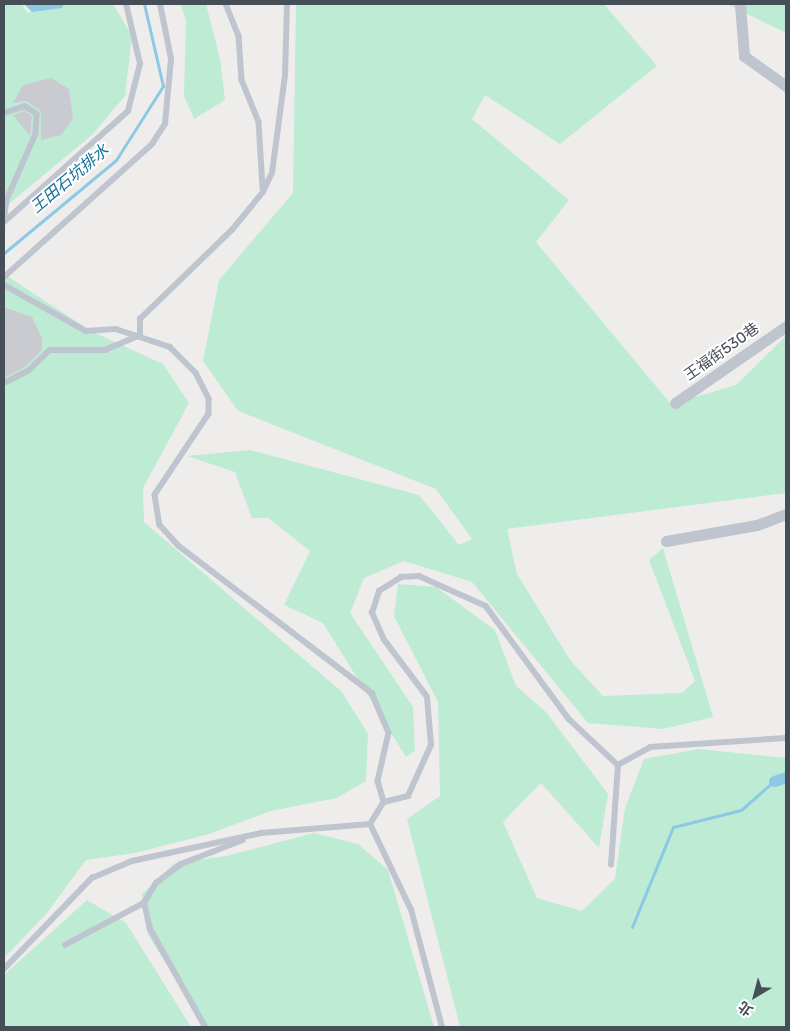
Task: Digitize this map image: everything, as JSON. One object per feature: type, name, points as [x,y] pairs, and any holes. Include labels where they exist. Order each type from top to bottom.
[{"type":"street","points":[[740,4],[744,56],[786,86]]},
{"type":"street","name":"王福街530巷","points":[[675,404],[786,326]]},
{"type":"street","points":[[666,541],[757,525],[786,514]]},
{"type":"lane","points":[[4,222],[128,111],[140,64],[126,4]]},
{"type":"lane","points":[[4,277],[152,144],[166,124],[171,59],[160,4]]},
{"type":"lane","points":[[226,4],[239,36],[242,80],[259,122],[264,155],[263,192]]},
{"type":"lane","points":[[140,335],[140,319],[232,230],[263,192],[272,173],[285,76],[287,4]]},
{"type":"lane","points":[[4,113],[25,106],[37,114],[36,134],[8,200],[4,222]]},
{"type":"lane","points":[[4,285],[86,331],[116,330],[140,335],[170,348],[196,373],[209,398],[209,414],[197,436],[155,495],[160,525],[179,546],[372,693],[389,733],[378,781],[384,802]]},
{"type":"lane","points":[[4,383],[28,371],[50,350],[105,350],[140,335]]},
{"type":"lane","points":[[370,824],[384,802],[408,796],[432,745],[427,698],[384,640],[372,613],[379,590],[401,578],[419,576],[486,606],[568,719],[618,764]]},
{"type":"lane","points":[[618,764],[650,747],[786,738]]},
{"type":"lane","points":[[611,865],[618,764]]},
{"type":"lane","points":[[4,970],[92,878],[132,861],[261,833],[370,824]]},
{"type":"lane","points":[[370,824],[411,910],[442,1027]]},
{"type":"lane","points":[[65,945],[144,903],[156,884],[181,864],[261,833]]},
{"type":"lane","points":[[144,903],[150,929],[205,1027]]},
{"type":"green space","points":[[4,4],[22,4],[27,13],[57,4],[113,4],[132,36],[125,96],[92,135],[4,208]]},
{"type":"green space","points":[[180,4],[206,4],[220,59],[225,100],[194,119],[184,96],[186,20]]},
{"type":"green space","points":[[296,4],[604,4],[657,66],[560,144],[485,95],[472,119],[569,200],[536,242],[671,404],[736,385],[786,336],[786,493],[507,529],[517,574],[570,660],[603,696],[682,693],[695,681],[649,560],[663,548],[713,717],[663,729],[588,723],[472,582],[404,561],[364,578],[350,613],[413,707],[415,751],[406,757],[323,623],[284,605],[310,551],[268,518],[252,518],[235,472],[187,456],[250,450],[419,495],[459,545],[472,539],[436,489],[238,411],[203,361],[219,280],[293,193]]},
{"type":"green space","points":[[727,4],[786,4],[786,33]]},
{"type":"green space","points":[[4,274],[91,331],[163,364],[189,403],[143,488],[144,522],[342,692],[368,734],[366,781],[337,798],[271,811],[209,834],[135,853],[86,860],[47,913],[4,958]]},
{"type":"green space","points":[[398,584],[436,587],[495,630],[516,686],[546,712],[608,794],[599,848],[541,783],[503,822],[537,898],[582,911],[615,879],[625,808],[644,759],[699,749],[786,758],[786,1027],[460,1027],[407,819],[440,796],[438,702],[394,616]]},
{"type":"green space","points":[[314,833],[358,844],[388,870],[434,1027],[206,1027],[147,933],[142,894],[175,863],[226,856]]},
{"type":"green space","points":[[87,900],[126,923],[191,1027],[4,1027],[4,975]]},
{"type":"water","points":[[24,4],[64,4],[62,8],[32,12]]},
{"type":"building","points":[[51,78],[69,89],[73,119],[61,135],[41,140],[41,111],[26,101],[13,103],[23,85]]},
{"type":"building","points":[[24,111],[32,116],[30,136],[13,115]]},
{"type":"building","points":[[4,307],[32,317],[42,338],[42,350],[25,367],[4,378]]},
{"type":"waterway","name":"王田石坑排水","points":[[4,253],[116,160],[163,86],[144,4]]},
{"type":"waterway","points":[[774,781],[786,777]]},
{"type":"waterway","points":[[632,927],[673,827],[741,810],[774,781]]}]
